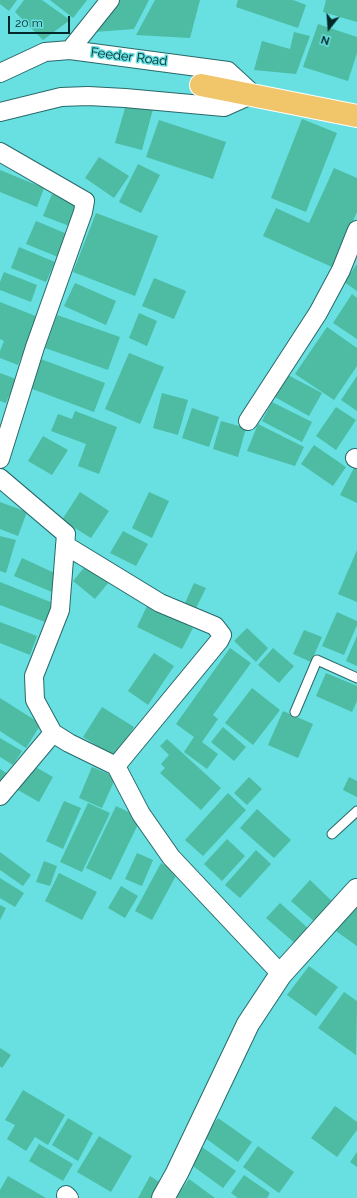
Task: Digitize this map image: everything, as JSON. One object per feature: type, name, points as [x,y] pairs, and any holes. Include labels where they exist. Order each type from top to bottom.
[{"type":"main road","points":[[201,85],[253,94],[357,116]]},
{"type":"street","points":[[70,50],[110,0]]},
{"type":"street","name":"Feeder Road","points":[[0,73],[45,52],[70,50],[228,71],[253,94]]},
{"type":"street","points":[[0,112],[61,97],[88,96],[125,98],[224,106],[253,94]]},
{"type":"street","points":[[0,459],[35,347],[83,212],[85,201],[1,156]]},
{"type":"street","points":[[248,421],[318,313],[341,270],[357,230]]},
{"type":"street","points":[[0,478],[66,534],[60,610],[34,676],[35,700],[53,733],[69,743],[116,766],[141,814],[171,857],[281,974]]},
{"type":"street","points":[[65,545],[160,603],[216,626],[222,634],[219,641],[116,766]]},
{"type":"street","points":[[0,796],[53,733]]},
{"type":"street","points":[[163,1198],[177,1173],[248,1024],[281,974],[357,890]]},
{"type":"lane","points":[[294,712],[317,660],[357,678]]},
{"type":"lane","points":[[332,834],[357,811]]},
{"type":"building","points":[[0,0],[17,0],[9,11],[0,4]]},
{"type":"building","points":[[24,0],[42,0],[70,20],[43,40],[15,12]]},
{"type":"building","points":[[50,0],[87,0],[73,18]]},
{"type":"building","points":[[118,0],[149,0],[134,29],[95,32]]},
{"type":"building","points":[[155,0],[200,0],[190,38],[136,35]]},
{"type":"building","points":[[238,0],[293,0],[306,5],[298,28],[236,7]]},
{"type":"building","points":[[326,0],[357,0],[357,22],[323,12]]},
{"type":"building","points":[[318,24],[357,37],[357,53],[348,81],[303,67]]},
{"type":"building","points":[[294,32],[310,36],[296,74],[254,70],[262,41],[290,49]]},
{"type":"building","points":[[127,101],[153,109],[142,150],[115,143]]},
{"type":"building","points":[[302,119],[337,133],[306,212],[271,198]]},
{"type":"building","points":[[159,120],[226,142],[213,179],[146,157]]},
{"type":"building","points":[[99,157],[129,176],[114,198],[85,178]]},
{"type":"building","points":[[138,164],[160,175],[141,213],[119,202]]},
{"type":"building","points":[[334,168],[357,178],[357,212],[332,267],[263,236],[276,208],[309,223]]},
{"type":"building","points":[[0,170],[44,188],[37,207],[0,192]]},
{"type":"building","points":[[52,194],[81,205],[72,227],[43,216]]},
{"type":"building","points":[[96,213],[158,236],[135,296],[73,272]]},
{"type":"building","points":[[36,221],[72,236],[63,259],[26,244]]},
{"type":"building","points":[[19,247],[55,262],[46,282],[11,268]]},
{"type":"building","points":[[357,264],[357,291],[344,282]]},
{"type":"building","points":[[4,272],[37,285],[31,302],[0,290],[0,282]]},
{"type":"building","points":[[154,278],[186,291],[174,319],[142,306]]},
{"type":"building","points":[[75,283],[116,301],[106,325],[64,306]]},
{"type":"building","points":[[352,294],[357,298],[357,339],[333,323]]},
{"type":"building","points":[[0,302],[38,317],[18,365],[0,358],[0,351],[4,341],[0,339]]},
{"type":"building","points":[[139,313],[157,321],[147,346],[129,338]]},
{"type":"building","points":[[57,315],[120,337],[108,370],[45,348]]},
{"type":"building","points":[[327,327],[357,348],[357,366],[334,400],[295,374]]},
{"type":"building","points":[[129,353],[164,367],[140,424],[105,409]]},
{"type":"building","points":[[38,358],[105,383],[94,412],[27,387]]},
{"type":"building","points":[[0,373],[16,379],[6,403],[0,401]]},
{"type":"building","points":[[286,374],[322,393],[309,416],[273,396]]},
{"type":"building","points":[[357,376],[357,411],[341,400]]},
{"type":"building","points":[[162,393],[188,400],[178,435],[153,428]]},
{"type":"building","points":[[272,402],[312,422],[302,442],[262,421]]},
{"type":"building","points":[[336,407],[356,420],[336,450],[316,436]]},
{"type":"building","points":[[192,408],[219,417],[209,447],[182,438]]},
{"type":"building","points":[[75,411],[117,427],[99,474],[78,466],[86,444],[51,431],[58,414],[72,419]]},
{"type":"building","points":[[221,421],[246,428],[238,457],[213,449]]},
{"type":"building","points":[[258,424],[304,447],[295,466],[247,451]]},
{"type":"building","points":[[43,436],[68,450],[52,475],[28,461]]},
{"type":"building","points":[[314,445],[346,467],[333,486],[301,464]]},
{"type":"building","points":[[356,464],[357,465],[357,503],[340,495]]},
{"type":"building","points":[[80,492],[109,511],[91,538],[62,520]]},
{"type":"building","points":[[149,492],[169,501],[152,538],[132,528]]},
{"type":"building","points":[[0,502],[27,512],[18,536],[0,529]]},
{"type":"building","points":[[123,531],[148,544],[136,566],[110,553]]},
{"type":"building","points":[[0,536],[16,540],[6,573],[0,571]]},
{"type":"building","points":[[357,550],[357,602],[338,594]]},
{"type":"building","points":[[22,558],[59,575],[52,592],[14,576]]},
{"type":"building","points":[[87,564],[109,582],[95,599],[73,581]]},
{"type":"building","points":[[0,582],[53,603],[45,622],[0,605]]},
{"type":"building","points":[[194,583],[206,588],[196,608],[185,603]]},
{"type":"building","points":[[147,606],[193,628],[182,649],[137,627]]},
{"type":"building","points":[[337,612],[357,621],[357,625],[344,655],[322,646]]},
{"type":"building","points":[[0,622],[37,636],[30,655],[0,643]]},
{"type":"building","points":[[247,628],[268,648],[256,662],[234,641]]},
{"type":"building","points":[[304,630],[322,637],[311,662],[293,654]]},
{"type":"building","points":[[357,636],[357,666],[346,661]]},
{"type":"building","points":[[230,648],[251,663],[213,715],[218,719],[202,742],[218,754],[207,769],[184,752],[194,737],[176,724]]},
{"type":"building","points":[[273,648],[294,666],[279,683],[258,665]]},
{"type":"building","points":[[154,653],[174,666],[148,705],[128,691]]},
{"type":"building","points":[[326,673],[357,686],[357,701],[352,712],[316,696]]},
{"type":"building","points":[[252,688],[280,710],[253,745],[225,723]]},
{"type":"building","points":[[0,698],[41,724],[26,748],[0,731]]},
{"type":"building","points":[[102,707],[134,727],[115,757],[83,737]]},
{"type":"building","points":[[283,711],[313,724],[298,758],[268,745]]},
{"type":"building","points":[[223,727],[246,747],[234,761],[211,742]]},
{"type":"building","points":[[0,738],[22,751],[13,765],[0,757]]},
{"type":"building","points":[[167,739],[221,788],[201,810],[160,773],[165,768],[161,764],[169,755],[160,746]]},
{"type":"building","points":[[32,765],[53,777],[39,802],[18,790]]},
{"type":"building","points":[[92,767],[116,777],[102,808],[79,798]]},
{"type":"building","points":[[0,769],[8,774],[0,788]]},
{"type":"building","points":[[249,777],[262,789],[247,805],[234,793]]},
{"type":"building","points":[[349,777],[357,781],[357,797],[343,790]]},
{"type":"building","points":[[228,793],[246,810],[203,856],[185,840]]},
{"type":"building","points":[[64,801],[81,808],[63,849],[46,841]]},
{"type":"building","points":[[88,803],[110,813],[82,872],[60,862]]},
{"type":"building","points":[[116,806],[141,818],[111,880],[86,868]]},
{"type":"building","points":[[257,809],[291,840],[274,858],[240,828]]},
{"type":"building","points":[[227,839],[245,856],[222,881],[204,864]]},
{"type":"building","points":[[256,850],[271,864],[240,898],[225,885]]},
{"type":"building","points":[[0,852],[31,875],[23,886],[0,870]]},
{"type":"building","points":[[137,853],[153,860],[142,886],[125,879]]},
{"type":"building","points":[[44,861],[57,866],[50,886],[36,882]]},
{"type":"building","points":[[161,863],[178,872],[152,920],[135,911]]},
{"type":"building","points":[[59,873],[97,892],[82,920],[45,901]]},
{"type":"building","points":[[0,878],[24,893],[15,907],[0,898]]},
{"type":"building","points":[[310,880],[334,903],[316,923],[291,901]]},
{"type":"building","points":[[121,886],[138,896],[125,918],[108,908]]},
{"type":"building","points":[[357,902],[357,946],[336,931]]},
{"type":"building","points":[[280,903],[310,930],[297,945],[266,918]]},
{"type":"building","points":[[0,905],[6,908],[0,920]]},
{"type":"building","points":[[309,966],[338,987],[316,1016],[287,995]]},
{"type":"building","points":[[344,992],[357,1001],[356,1055],[318,1028]]},
{"type":"building","points":[[0,1048],[11,1055],[2,1068],[0,1066]]},
{"type":"building","points":[[23,1090],[65,1115],[48,1145],[35,1137],[26,1151],[7,1139],[15,1125],[5,1120]]},
{"type":"building","points":[[335,1106],[357,1122],[357,1130],[337,1157],[311,1138]]},
{"type":"building","points":[[68,1118],[93,1133],[78,1161],[52,1145]]},
{"type":"building","points":[[218,1118],[252,1142],[238,1162],[204,1137]]},
{"type":"building","points":[[99,1136],[132,1156],[111,1192],[77,1172]]},
{"type":"building","points":[[39,1144],[73,1164],[63,1181],[29,1161]]},
{"type":"building","points":[[258,1146],[294,1172],[279,1193],[243,1167]]},
{"type":"building","points":[[202,1147],[236,1171],[223,1188],[190,1164]]},
{"type":"building","points":[[357,1152],[357,1167],[350,1162]]},
{"type":"building","points":[[244,1175],[270,1193],[267,1198],[238,1198],[231,1193]]},
{"type":"building","points":[[8,1176],[46,1198],[0,1198],[0,1190]]},
{"type":"building","points":[[150,1176],[164,1185],[156,1198],[138,1198]]},
{"type":"building","points":[[189,1179],[215,1198],[176,1197]]}]
